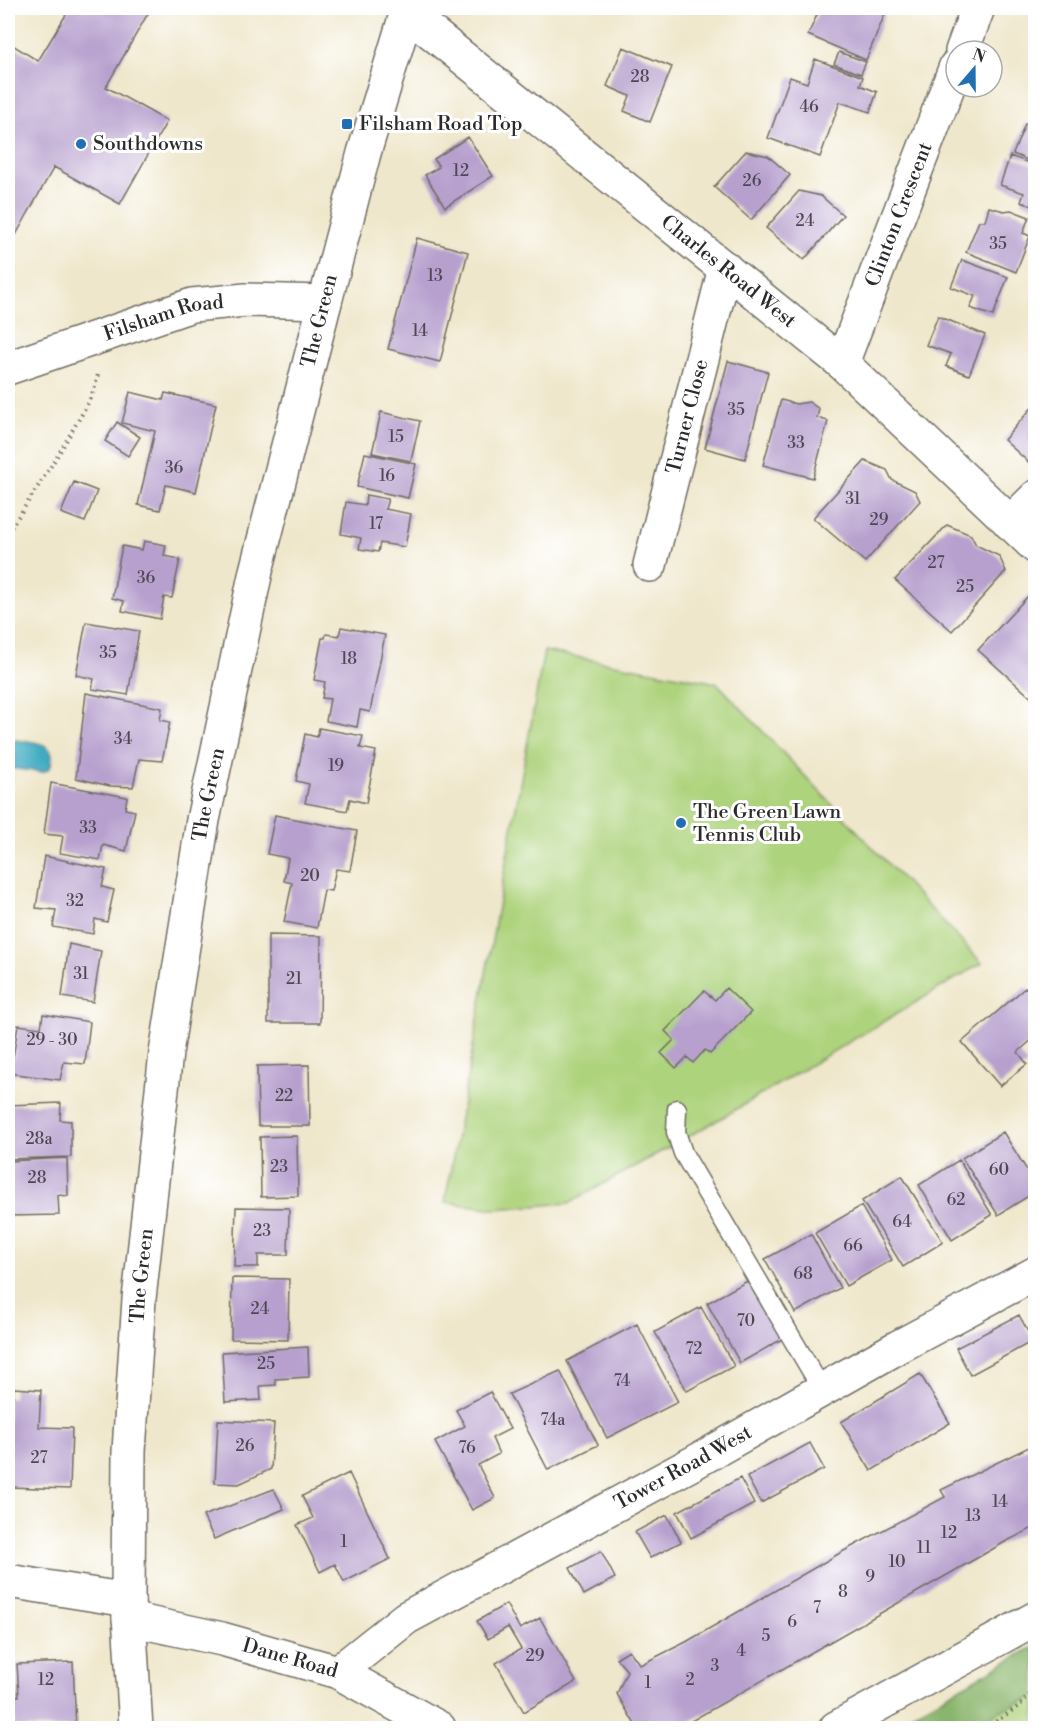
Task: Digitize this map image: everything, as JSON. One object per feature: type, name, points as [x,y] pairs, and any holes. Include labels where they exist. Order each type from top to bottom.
[{"type":"street","points":[[966,39],[978,8]]},
{"type":"street","name":"Charles Road West","points":[[405,9],[842,363],[1035,547]]},
{"type":"street","name":"The Green","points":[[136,1728],[129,1610],[129,1451],[139,1299],[166,1053],[203,820],[256,571],[367,142],[405,9]]},
{"type":"street","name":"Clinton Crescent","points":[[842,363],[944,97]]},
{"type":"street","name":"Turner Close","points":[[650,564],[725,268]]},
{"type":"street","name":"Filsham Road","points":[[8,368],[192,305],[246,300],[325,302]]},
{"type":"street","points":[[1010,523],[1035,497]]},
{"type":"street","name":"Tower Road West","points":[[338,1672],[406,1618],[1035,1273]]},
{"type":"street","name":"Dane Road","points":[[8,1581],[129,1610],[338,1672],[439,1728]]},
{"type":"street","points":[[836,1728],[1035,1618]]},
{"type":"lane","points":[[677,1109],[676,1132],[683,1153],[823,1391]]},
{"type":"path","points":[[8,532],[46,475],[89,401],[97,379],[99,358],[93,339]]},
{"type":"path","points":[[986,1728],[1020,1706],[1035,1688]]},
{"type":"green space","name":"The Green Lawn Tennis Club","points":[[544,651],[717,683],[982,963],[723,1117],[569,1203],[495,1209],[445,1202]]},
{"type":"green space","points":[[1035,1646],[1035,1728],[887,1728]]},
{"type":"green space","points":[[1035,1646],[1035,1697],[1010,1706],[966,1728],[887,1728]]},
{"type":"water","points":[[12,740],[35,742],[48,747],[52,759],[50,768],[43,772],[8,768],[8,743]]},
{"type":"building","name":"Southdowns","points":[[70,8],[151,8],[106,87],[167,121],[120,204],[54,167],[8,249],[8,42],[38,61]]},
{"type":"building","points":[[820,8],[869,8],[885,14],[866,60],[808,35]]},
{"type":"building","points":[[623,47],[672,67],[650,122],[624,111],[630,96],[607,86]]},
{"type":"building","points":[[839,52],[866,62],[861,74],[834,64]]},
{"type":"building","points":[[815,59],[863,77],[860,85],[877,92],[870,112],[840,102],[820,157],[768,138],[790,77],[807,83]]},
{"type":"building","points":[[1035,116],[1035,163],[1013,154],[1025,124],[1032,124]]},
{"type":"building","points":[[468,137],[493,176],[445,207],[425,175],[439,167],[434,159]]},
{"type":"building","points":[[746,151],[768,156],[790,175],[751,220],[714,187]]},
{"type":"building","points":[[1010,156],[1035,165],[1035,207],[1021,202],[1024,193],[1000,185]]},
{"type":"building","points":[[799,191],[821,196],[843,215],[804,260],[766,228]]},
{"type":"building","points":[[989,207],[1004,211],[1011,210],[1029,217],[1023,233],[1030,236],[1016,272],[966,252],[979,221],[985,221]]},
{"type":"building","points":[[417,238],[468,252],[440,362],[388,349]]},
{"type":"building","points":[[962,260],[1008,277],[993,316],[970,308],[975,296],[951,287]]},
{"type":"building","points":[[938,316],[985,335],[969,375],[946,366],[951,354],[926,345]]},
{"type":"building","points":[[728,361],[768,372],[745,459],[705,448]]},
{"type":"building","points":[[130,392],[163,400],[165,393],[216,404],[196,492],[166,485],[160,510],[138,505],[155,431],[122,423]]},
{"type":"building","points":[[781,400],[796,404],[809,402],[819,409],[817,418],[828,421],[813,478],[763,465]]},
{"type":"building","points":[[1035,404],[1035,468],[1004,440]]},
{"type":"building","points":[[381,412],[420,421],[411,461],[372,453]]},
{"type":"building","points":[[117,422],[140,437],[128,456],[105,441]]},
{"type":"building","points":[[365,453],[416,464],[408,498],[357,487]]},
{"type":"building","points":[[865,461],[887,470],[892,480],[915,491],[920,501],[865,562],[813,518]]},
{"type":"building","points":[[74,482],[97,491],[85,522],[61,513]]},
{"type":"building","points":[[366,495],[388,499],[385,509],[411,514],[405,547],[380,543],[378,552],[359,549],[361,538],[341,534],[346,502],[365,505]]},
{"type":"building","points":[[947,525],[971,535],[976,545],[999,556],[1006,571],[952,631],[895,580]]},
{"type":"building","points":[[144,541],[166,545],[164,556],[180,559],[172,598],[164,597],[160,619],[122,611],[124,601],[112,598],[122,546],[142,550]]},
{"type":"building","points":[[1029,595],[1035,598],[1035,701],[978,650]]},
{"type":"building","points":[[86,622],[139,631],[128,695],[92,689],[94,679],[76,675]]},
{"type":"building","points":[[341,627],[385,635],[370,712],[360,710],[357,727],[326,721],[330,699],[322,698],[325,682],[314,680],[322,638],[325,638],[326,634],[339,636]]},
{"type":"building","points":[[86,693],[162,708],[160,720],[170,722],[162,761],[139,759],[133,787],[110,786],[76,778]]},
{"type":"building","points":[[319,728],[363,736],[360,748],[376,751],[366,803],[350,799],[347,811],[305,803],[309,784],[296,781],[305,734],[317,737]]},
{"type":"building","points":[[51,783],[127,797],[125,809],[135,811],[126,851],[103,845],[100,860],[60,853],[63,836],[44,834]]},
{"type":"building","points":[[275,815],[357,831],[350,871],[336,869],[331,891],[324,890],[317,928],[284,922],[292,883],[284,881],[288,858],[267,854]]},
{"type":"building","points":[[44,856],[106,869],[102,887],[114,890],[107,922],[95,919],[93,934],[53,927],[56,910],[36,908]]},
{"type":"building","points":[[268,935],[321,936],[320,1023],[268,1023]]},
{"type":"building","points":[[69,944],[101,951],[93,1002],[62,997]]},
{"type":"building","points":[[1026,987],[1035,998],[1035,1037],[1018,1052],[1027,1064],[1000,1086],[962,1042]]},
{"type":"building","points":[[726,988],[751,1012],[710,1054],[705,1050],[693,1063],[687,1057],[676,1068],[661,1053],[674,1040],[665,1031],[704,991],[715,1000]]},
{"type":"building","points":[[43,1014],[90,1022],[85,1064],[64,1062],[60,1080],[9,1073],[18,1025],[41,1028]]},
{"type":"building","points":[[309,1065],[310,1126],[258,1126],[257,1066]]},
{"type":"building","points":[[61,1103],[60,1120],[71,1121],[71,1157],[8,1159],[8,1105]]},
{"type":"building","points":[[1003,1132],[1035,1183],[1035,1192],[998,1215],[962,1158]]},
{"type":"building","points":[[297,1136],[298,1196],[261,1197],[260,1137]]},
{"type":"building","points":[[67,1158],[68,1196],[58,1195],[59,1215],[9,1216],[8,1161]]},
{"type":"building","points":[[959,1160],[992,1215],[952,1240],[919,1185]]},
{"type":"building","points":[[902,1176],[943,1242],[903,1267],[862,1201]]},
{"type":"building","points":[[861,1206],[892,1260],[846,1286],[815,1233]]},
{"type":"building","points":[[236,1207],[289,1208],[288,1255],[258,1255],[258,1267],[234,1267]]},
{"type":"building","points":[[811,1234],[840,1288],[795,1313],[765,1259]]},
{"type":"building","points":[[232,1278],[289,1279],[288,1340],[231,1339]]},
{"type":"building","points":[[751,1279],[784,1338],[740,1363],[707,1303]]},
{"type":"building","points":[[701,1307],[734,1366],[687,1391],[655,1332]]},
{"type":"building","points":[[1019,1315],[1033,1341],[970,1375],[956,1348]]},
{"type":"building","points":[[637,1324],[678,1402],[607,1438],[567,1361]]},
{"type":"building","points":[[308,1347],[309,1377],[275,1379],[276,1385],[260,1386],[261,1400],[225,1402],[222,1352]]},
{"type":"building","points":[[560,1371],[598,1445],[548,1470],[509,1394]]},
{"type":"building","points":[[920,1374],[950,1423],[871,1471],[841,1422]]},
{"type":"building","points":[[14,1388],[41,1390],[39,1427],[72,1428],[70,1489],[8,1487],[8,1398],[13,1398]]},
{"type":"building","points":[[490,1392],[510,1429],[492,1438],[499,1454],[478,1465],[495,1498],[472,1510],[435,1442],[465,1426],[456,1410]]},
{"type":"building","points":[[218,1420],[274,1423],[271,1469],[239,1484],[215,1483]]},
{"type":"building","points":[[810,1443],[824,1469],[761,1503],[747,1477]]},
{"type":"building","points":[[1035,1444],[1035,1527],[679,1728],[637,1728],[617,1694],[627,1671],[616,1658],[629,1650],[640,1665],[686,1642],[840,1553],[945,1497],[941,1490]]},
{"type":"building","points":[[349,1473],[390,1559],[344,1582],[335,1564],[320,1572],[297,1525],[313,1518],[302,1496]]},
{"type":"building","points":[[740,1478],[754,1504],[691,1538],[677,1512]]},
{"type":"building","points":[[274,1489],[284,1509],[214,1539],[203,1516]]},
{"type":"building","points":[[667,1515],[681,1542],[650,1558],[635,1532]]},
{"type":"building","points":[[601,1551],[615,1578],[584,1595],[570,1568]]},
{"type":"building","points":[[506,1604],[520,1629],[540,1618],[576,1682],[524,1712],[496,1663],[521,1649],[508,1627],[488,1639],[477,1621]]},
{"type":"building","points":[[73,1662],[76,1728],[15,1728],[14,1716],[8,1716],[8,1696],[19,1696],[17,1664]]},
{"type":"place","name":"Filsham Road Top","points":[[347,124]]},
{"type":"place","name":"Southdowns","points":[[81,144]]},
{"type":"place","name":"The Green Lawn Tennis Club","points":[[681,823]]}]
